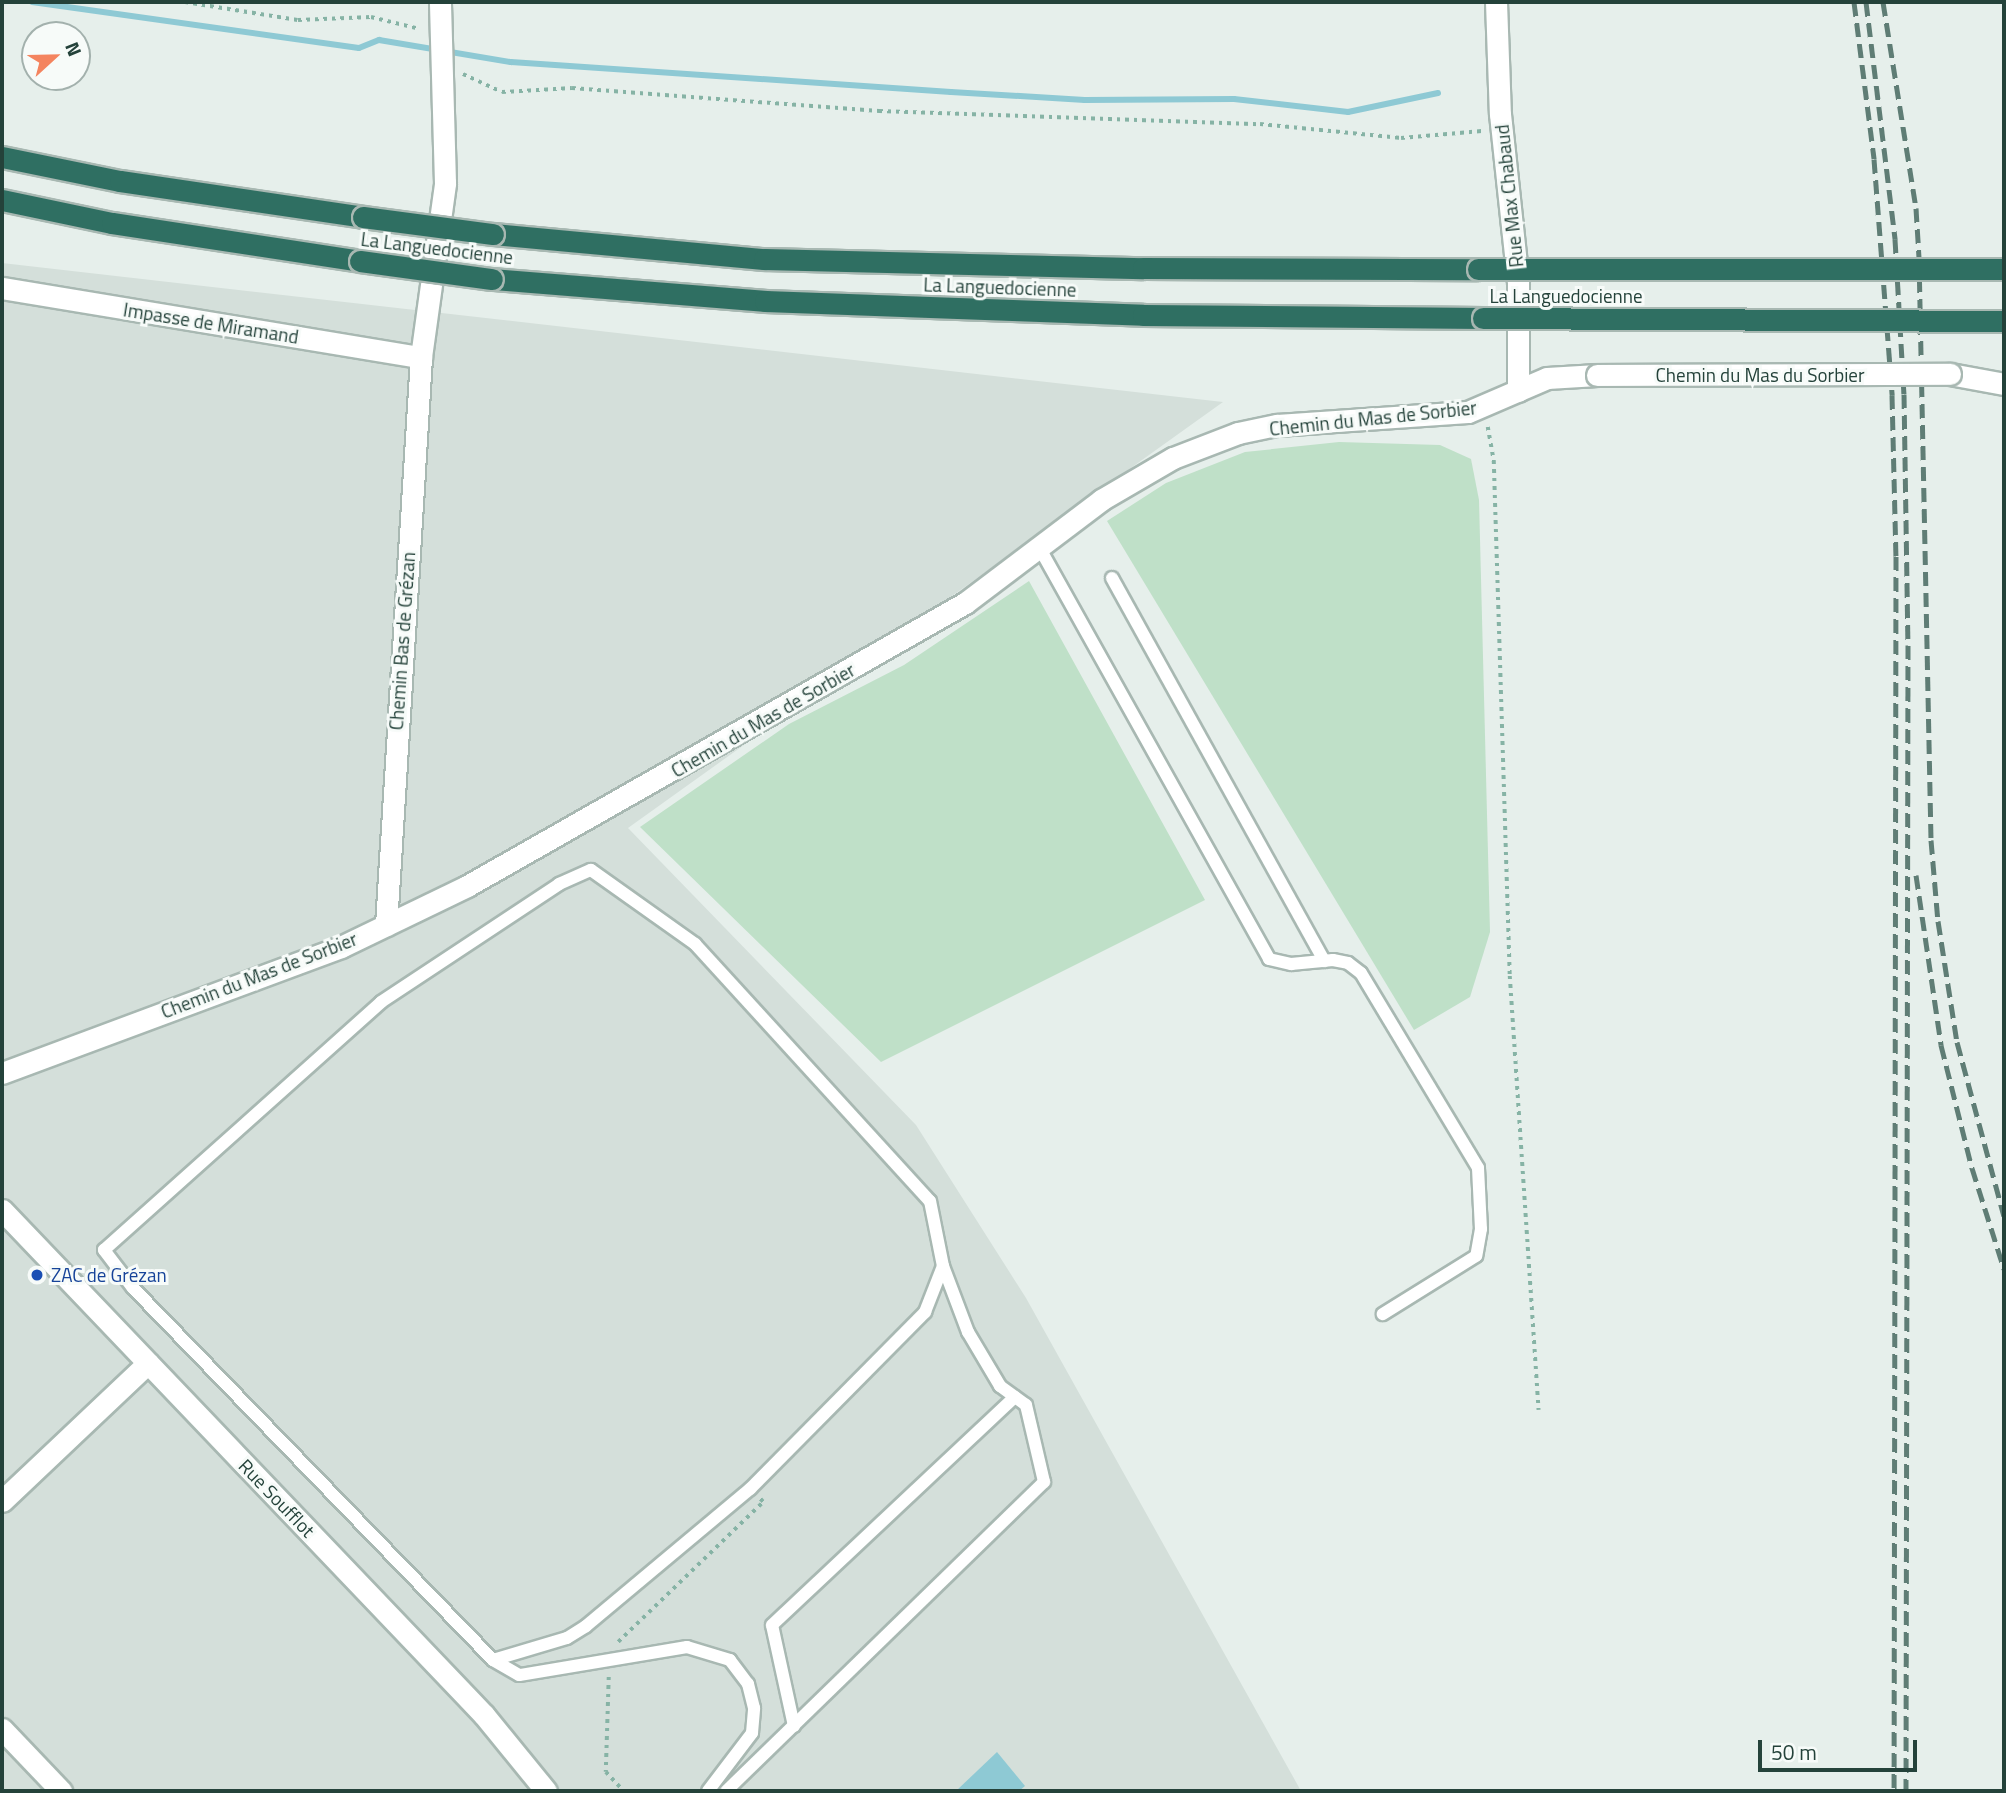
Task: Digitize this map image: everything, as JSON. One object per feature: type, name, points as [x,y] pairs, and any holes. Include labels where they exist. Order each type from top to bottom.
[{"type":"highway","name":"La Languedocienne","points":[[2,157],[120,181],[363,218],[493,234],[764,258],[1143,268],[2004,269]]},
{"type":"highway","name":"La Languedocienne","points":[[2,200],[112,223],[492,279],[765,301],[1143,315],[2004,321]]},
{"type":"street","name":"Chemin Bas de Grézan","points":[[386,925],[421,358],[445,183],[440,2]]},
{"type":"street","name":"Rue Max Chabaud","points":[[1496,2],[1501,129],[1518,282],[1518,391]]},
{"type":"street","name":"Impasse de Miramand","points":[[2,288],[421,358]]},
{"type":"street","name":"Chemin du Mas du Sorbier","points":[[1518,391],[1548,378],[1597,375],[1950,374],[2004,384]]},
{"type":"street","name":"Chemin du Mas de Sorbier","points":[[2,1073],[121,1025],[275,973],[386,925],[527,854],[965,603],[1136,478],[1238,433],[1339,418],[1484,408],[1518,391]]},
{"type":"street","name":"Rue Soufflot","points":[[2,1210],[484,1715],[546,1791]]},
{"type":"street","points":[[2,1501],[148,1363]]},
{"type":"street","points":[[2,1729],[61,1791]]},
{"type":"lane","points":[[1039,547],[1269,959],[1291,964],[1324,961],[1348,963],[1361,973],[1478,1168],[1481,1229],[1476,1256],[1383,1314]]},
{"type":"lane","points":[[1112,578],[1324,961]]},
{"type":"lane","points":[[708,1791],[752,1733],[754,1708],[748,1684],[730,1660],[687,1647],[519,1675],[493,1660],[133,1288],[104,1250],[381,1002],[559,884],[591,870],[695,944],[930,1201],[943,1266],[968,1332],[1000,1386],[1026,1405],[1044,1482],[726,1791]]},
{"type":"lane","points":[[493,1660],[566,1639],[586,1626],[750,1489],[925,1312],[943,1266]]},
{"type":"lane","points":[[794,1726],[772,1625],[1015,1397]]},
{"type":"path","points":[[185,2],[298,20],[371,17],[442,35]]},
{"type":"path","points":[[443,65],[502,92],[572,88],[879,111],[1260,124],[1401,138],[1501,129]]},
{"type":"path","points":[[1484,408],[1494,461],[1510,976],[1539,1410]]},
{"type":"path","points":[[610,1651],[763,1502],[759,1498]]},
{"type":"path","points":[[609,1676],[606,1772],[624,1791]]},
{"type":"shaded area","points":[[2,263],[1223,402],[628,828],[916,1125],[1026,1298],[1301,1791],[2,1791]]},
{"type":"green space","points":[[1339,442],[1440,445],[1471,459],[1479,500],[1490,932],[1470,997],[1414,1030],[1107,521],[1166,483],[1245,452]]},
{"type":"green space","points":[[1029,581],[1205,900],[881,1062],[640,827],[789,724],[904,665]]},
{"type":"water","points":[[997,1752],[1025,1786],[1019,1791],[956,1791]]},
{"type":"waterway","points":[[32,2],[359,48],[379,40],[511,62],[951,92],[1085,100],[1234,99],[1348,112],[1438,93]]},
{"type":"railway","points":[[1854,2],[1874,159],[1892,395],[1896,556],[1894,1791]]},
{"type":"railway","points":[[1866,2],[1895,239],[1904,394],[1908,645],[1906,1791]]},
{"type":"railway","points":[[1883,2],[1916,208],[1919,257],[1931,840],[1938,921],[1957,1042],[2004,1216]]},
{"type":"railway","points":[[1916,875],[1941,1045],[1972,1168],[2004,1269]]},
{"type":"place","name":"ZAC de Grézan","points":[[37,1275]]}]
